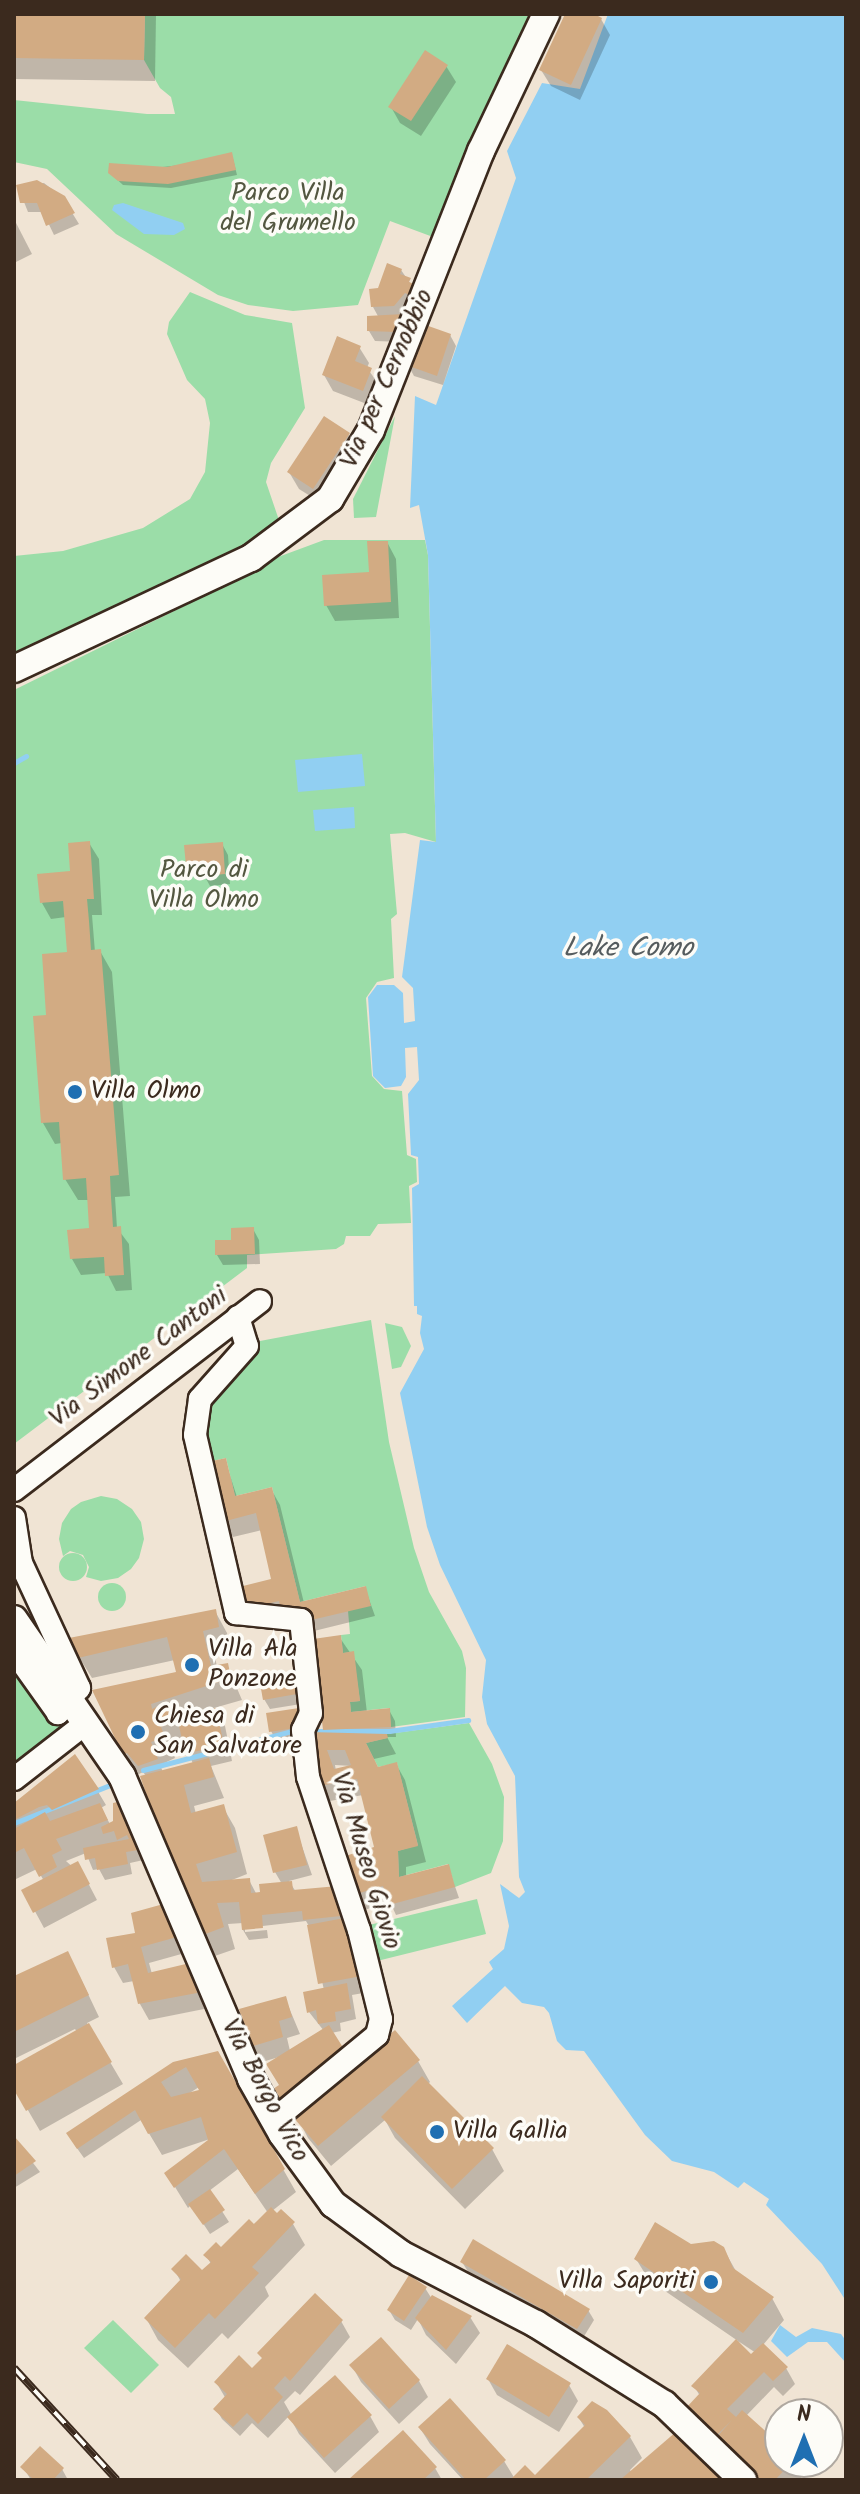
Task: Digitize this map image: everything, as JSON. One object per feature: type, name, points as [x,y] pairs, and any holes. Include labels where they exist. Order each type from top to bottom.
[{"type":"main road","name":"Via per Cernobbio","points":[[14,669],[251,558],[330,499],[371,430],[481,151],[546,14]]},
{"type":"main road","name":"Via Borgo Vico","points":[[14,1619],[122,1776],[219,2008],[274,2120],[308,2173],[349,2218],[401,2254],[536,2324],[664,2404],[743,2480]]},
{"type":"street","name":"Via Simone Cantoni","points":[[14,1490],[260,1301]]},
{"type":"street","name":"Via Museo Giovio","points":[[238,1317],[247,1346],[200,1399],[195,1435],[236,1613],[301,1620],[311,1713],[303,1730],[308,1777],[359,1930],[381,2019],[377,2035],[274,2120]]},
{"type":"street","points":[[14,1518],[21,1563],[79,1688],[58,1713],[14,1651]]},
{"type":"street","points":[[14,1779],[86,1723]]},
{"type":"green space","name":"Parco Villa del Grumello","points":[[145,14],[534,14],[470,146],[433,237],[390,221],[358,305],[293,311],[248,305],[218,295],[116,234],[47,169],[14,162],[14,100],[147,114],[175,114],[171,97],[160,88],[144,60]]},
{"type":"green space","points":[[190,292],[245,315],[292,323],[305,408],[271,463],[266,482],[282,529],[14,662],[14,556],[63,551],[143,528],[190,499],[205,472],[210,423],[205,399],[187,380],[167,334],[169,322]]},
{"type":"green space","points":[[395,416],[376,517],[354,518],[353,499]]},
{"type":"green space","name":"Parco di Villa Olmo","points":[[324,540],[425,540],[428,555],[436,842],[405,833],[390,834],[397,914],[391,919],[394,978],[377,982],[366,998],[372,1076],[384,1089],[402,1091],[407,1155],[416,1159],[417,1182],[409,1186],[411,1223],[378,1224],[370,1236],[346,1236],[344,1244],[336,1249],[247,1255],[247,1268],[14,1444],[14,690],[247,575],[262,563]]},
{"type":"green space","points":[[371,1320],[389,1442],[414,1548],[429,1592],[462,1651],[466,1668],[465,1717],[391,1727],[389,1708],[351,1712],[350,1702],[360,1701],[353,1652],[343,1653],[341,1635],[350,1634],[348,1611],[366,1586],[300,1602],[272,1487],[235,1496],[226,1458],[208,1462],[201,1433],[208,1395],[260,1341]]},
{"type":"green space","points":[[385,1323],[402,1327],[411,1346],[401,1367],[392,1369]]},
{"type":"green space","points":[[101,1496],[117,1499],[132,1509],[141,1522],[144,1539],[139,1558],[131,1569],[118,1578],[101,1581],[86,1577],[89,1567],[83,1555],[70,1551],[63,1556],[59,1539],[62,1523],[71,1509],[81,1502]]},
{"type":"green space","points":[[73,1553],[83,1557],[87,1567],[83,1577],[73,1581],[63,1577],[59,1567],[63,1557]]},
{"type":"green space","points":[[112,1583],[122,1587],[126,1597],[122,1607],[112,1611],[102,1607],[98,1597],[102,1587]]},
{"type":"green space","points":[[14,1670],[61,1728],[14,1766]]},
{"type":"green space","points":[[469,1723],[492,1764],[504,1797],[503,1841],[491,1873],[455,1887],[448,1864],[399,1877],[398,1851],[418,1845],[397,1763],[378,1767],[366,1743],[387,1738],[387,1734]]},
{"type":"green space","points":[[477,1899],[486,1934],[377,1961],[369,1925]]},
{"type":"green space","points":[[113,2320],[159,2365],[131,2393],[84,2348]]},
{"type":"water","name":"Lake Como","points":[[608,14],[846,14],[846,2301],[822,2264],[766,2205],[769,2199],[744,2182],[738,2188],[714,2172],[672,2161],[645,2135],[584,2051],[566,2050],[557,2041],[549,2013],[544,2007],[522,2003],[505,1986],[467,2023],[452,2006],[493,1969],[489,1962],[504,1949],[509,1926],[500,1884],[519,1898],[525,1892],[519,1877],[515,1776],[487,1724],[482,1697],[486,1660],[440,1565],[427,1527],[400,1393],[424,1349],[420,1333],[422,1316],[417,1314],[417,1306],[414,1306],[412,1188],[419,1184],[418,1157],[411,1155],[408,1094],[419,1080],[417,1047],[405,1048],[406,1077],[401,1086],[385,1088],[373,1076],[368,997],[377,985],[394,985],[403,993],[404,1023],[415,1021],[413,988],[402,977],[420,840],[436,842],[428,555],[419,505],[410,508],[415,396],[436,405],[516,178],[507,151],[542,83],[580,89]]},
{"type":"water","points":[[123,203],[183,223],[185,229],[174,235],[144,234],[112,210],[114,205]]},
{"type":"water","points":[[362,754],[365,786],[298,792],[295,760]]},
{"type":"water","points":[[354,807],[355,828],[315,831],[313,810]]},
{"type":"water","points":[[780,2325],[796,2337],[812,2328],[841,2334],[846,2341],[846,2363],[827,2342],[808,2342],[787,2357],[771,2341]]},
{"type":"building","points":[[14,14],[145,14],[144,60],[14,58]]},
{"type":"building","points":[[565,14],[594,14],[602,18],[571,85],[539,70]]},
{"type":"building","points":[[425,50],[448,65],[411,121],[388,107]]},
{"type":"building","points":[[232,152],[236,170],[168,184],[118,181],[108,173],[109,163],[167,167]]},
{"type":"building","points":[[37,180],[65,196],[75,213],[46,226],[37,203],[20,203],[16,185]]},
{"type":"building","points":[[387,263],[402,269],[400,274],[411,278],[409,282],[414,284],[410,295],[405,293],[394,306],[371,307],[369,289],[378,288]]},
{"type":"building","points":[[404,314],[397,332],[367,331],[367,316]]},
{"type":"building","points":[[420,323],[451,334],[437,376],[406,365]]},
{"type":"building","points":[[337,336],[361,346],[355,361],[372,368],[363,391],[322,375]]},
{"type":"building","points":[[324,416],[350,433],[313,489],[287,472]]},
{"type":"building","points":[[367,541],[388,541],[391,602],[324,606],[322,575],[369,572]]},
{"type":"building","name":"Villa Olmo","points":[[90,841],[94,899],[87,899],[91,950],[101,949],[119,1175],[110,1176],[113,1227],[121,1226],[124,1275],[105,1276],[104,1257],[70,1259],[67,1230],[89,1228],[86,1178],[63,1180],[59,1122],[41,1123],[33,1016],[46,1015],[42,954],[67,952],[63,901],[40,903],[37,874],[70,871],[68,843]]},
{"type":"building","points":[[223,842],[225,874],[202,876],[201,865],[186,866],[184,845]]},
{"type":"building","points":[[254,1227],[255,1254],[215,1255],[215,1240],[231,1240],[231,1228]]},
{"type":"building","points":[[226,1458],[235,1496],[272,1487],[300,1602],[366,1586],[371,1606],[307,1621],[292,1608],[281,1610],[279,1601],[240,1610],[235,1588],[271,1579],[256,1513],[222,1522],[208,1462]]},
{"type":"building","name":"Villa Ala Ponzone","points":[[216,1609],[219,1627],[203,1631],[211,1666],[228,1663],[231,1678],[151,1704],[152,1709],[168,1702],[176,1721],[161,1727],[165,1737],[151,1742],[158,1759],[138,1766],[127,1753],[123,1755],[92,1690],[176,1672],[167,1637],[78,1658],[69,1638]]},
{"type":"building","points":[[341,1635],[343,1653],[354,1651],[360,1701],[350,1702],[351,1712],[390,1708],[391,1727],[323,1730],[313,1639]]},
{"type":"building","points":[[293,1672],[297,1694],[263,1700],[259,1678]]},
{"type":"building","points":[[216,1708],[224,1745],[185,1754],[177,1716]]},
{"type":"building","points":[[299,1708],[302,1727],[269,1732],[266,1713]]},
{"type":"building","points":[[309,1732],[387,1734],[388,1738],[366,1743],[378,1767],[397,1762],[418,1846],[398,1851],[399,1877],[449,1864],[455,1887],[389,1905],[383,1886],[353,1895],[342,1857],[374,1847],[357,1779],[319,1786]],"holes":[[[327,1750],[345,1750],[351,1765],[334,1769]]]},
{"type":"building","points":[[75,1754],[99,1789],[52,1810],[47,1805],[39,1807],[14,1820],[14,1803]]},
{"type":"building","points":[[209,1758],[214,1777],[184,1785],[191,1813],[224,1804],[237,1852],[196,1864],[202,1882],[250,1878],[251,1893],[260,1892],[259,1884],[292,1881],[293,1890],[338,1886],[341,1916],[303,1920],[302,1911],[262,1915],[263,1928],[242,1930],[239,1902],[217,1903],[224,1927],[195,1938],[140,1776]]},
{"type":"building","points":[[126,1800],[144,1849],[126,1852],[128,1864],[97,1870],[95,1858],[85,1860],[83,1848],[129,1839],[127,1835],[117,1840],[114,1831],[103,1834],[101,1827],[113,1821],[113,1803]]},
{"type":"building","points":[[100,1803],[108,1820],[56,1839],[62,1850],[52,1855],[57,1867],[39,1877],[24,1848],[14,1853],[14,1829],[45,1812],[50,1821]]},
{"type":"building","points":[[297,1826],[307,1865],[273,1873],[263,1835]]},
{"type":"building","points":[[78,1861],[90,1884],[33,1913],[21,1890]]},
{"type":"building","points":[[167,1903],[177,1937],[141,1947],[148,1973],[190,1963],[197,1993],[138,2004],[128,1964],[112,1968],[106,1938],[135,1933],[131,1913]]},
{"type":"building","points":[[350,1917],[362,1976],[318,1984],[307,1925]]},
{"type":"building","points":[[68,1951],[89,1995],[14,2032],[14,1976]]},
{"type":"building","points":[[347,1983],[351,2009],[335,2012],[336,2021],[318,2024],[316,2010],[307,2013],[303,1992]]},
{"type":"building","points":[[286,1996],[292,2017],[279,2021],[283,2037],[250,2047],[239,2009]]},
{"type":"building","points":[[89,2023],[112,2062],[26,2111],[14,2090],[14,2065]]},
{"type":"building","points":[[329,2025],[347,2054],[282,2103],[273,2089],[279,2085],[266,2064]]},
{"type":"building","points":[[395,2030],[420,2060],[318,2146],[293,2117]]},
{"type":"building","points":[[218,2051],[285,2169],[255,2194],[224,2149],[174,2188],[164,2173],[208,2140],[201,2117],[148,2134],[135,2110],[77,2149],[66,2133],[173,2062]],"holes":[[[186,2067],[199,2090],[171,2097],[161,2082]]]},
{"type":"building","name":"Villa Gallia","points":[[422,2076],[494,2148],[452,2189],[381,2117]]},
{"type":"building","points":[[14,2136],[36,2161],[14,2176]]},
{"type":"building","points":[[210,2189],[225,2210],[203,2225],[188,2204]]},
{"type":"building","points":[[271,2207],[277,2213],[281,2209],[295,2222],[252,2267],[259,2273],[215,2319],[209,2313],[175,2348],[144,2318],[181,2279],[171,2269],[186,2254],[202,2270],[211,2262],[203,2255],[216,2242],[221,2247],[249,2219],[254,2224]]},
{"type":"building","name":"Villa Saporiti","points":[[655,2222],[691,2244],[714,2241],[724,2247],[733,2268],[774,2297],[743,2333],[634,2259]]},
{"type":"building","points":[[473,2239],[590,2309],[577,2329],[460,2262]]},
{"type":"building","points":[[409,2275],[427,2287],[404,2321],[387,2310]]},
{"type":"building","points":[[315,2293],[343,2320],[290,2381],[285,2376],[274,2388],[283,2397],[258,2424],[247,2413],[233,2427],[213,2409],[227,2394],[214,2382],[239,2355],[252,2368],[262,2358],[257,2353]]},
{"type":"building","points":[[432,2295],[472,2316],[446,2350],[415,2318]]},
{"type":"building","points":[[381,2337],[420,2380],[389,2409],[349,2365]]},
{"type":"building","points":[[736,2339],[751,2354],[763,2343],[788,2367],[773,2381],[764,2372],[727,2409],[736,2417],[742,2410],[764,2430],[764,2478],[777,2478],[775,2480],[761,2480],[716,2438],[732,2420],[715,2437],[685,2409],[700,2393],[691,2386]]},
{"type":"building","points":[[507,2344],[571,2383],[549,2417],[486,2379]]},
{"type":"building","points":[[335,2375],[372,2415],[324,2458],[287,2417]]},
{"type":"building","points":[[450,2398],[506,2460],[484,2480],[466,2480],[418,2427]]},
{"type":"building","points":[[592,2401],[607,2410],[631,2436],[586,2480],[510,2480],[525,2465],[535,2475],[585,2425],[577,2417]]},
{"type":"building","points":[[403,2430],[437,2467],[423,2480],[348,2480]]},
{"type":"building","points":[[677,2431],[726,2480],[620,2480]]},
{"type":"building","points":[[40,2446],[64,2468],[53,2480],[34,2480],[20,2467]]},
{"type":"waterway","points":[[14,763],[26,756]]},
{"type":"waterway","points":[[312,1731],[389,1731],[468,1720]]},
{"type":"waterway","points":[[143,1770],[296,1730]]},
{"type":"waterway","points":[[14,1823],[115,1783]]},
{"type":"railway","points":[[14,2368],[117,2480]]},
{"type":"place","name":"Villa Olmo","points":[[75,1092]]},
{"type":"place","name":"Villa Ala Ponzone","points":[[192,1665]]},
{"type":"place","name":"Chiesa di San Salvatore","points":[[138,1732]]},
{"type":"place","name":"Villa Gallia","points":[[437,2132]]},
{"type":"place","name":"Villa Saporiti","points":[[711,2282]]}]
